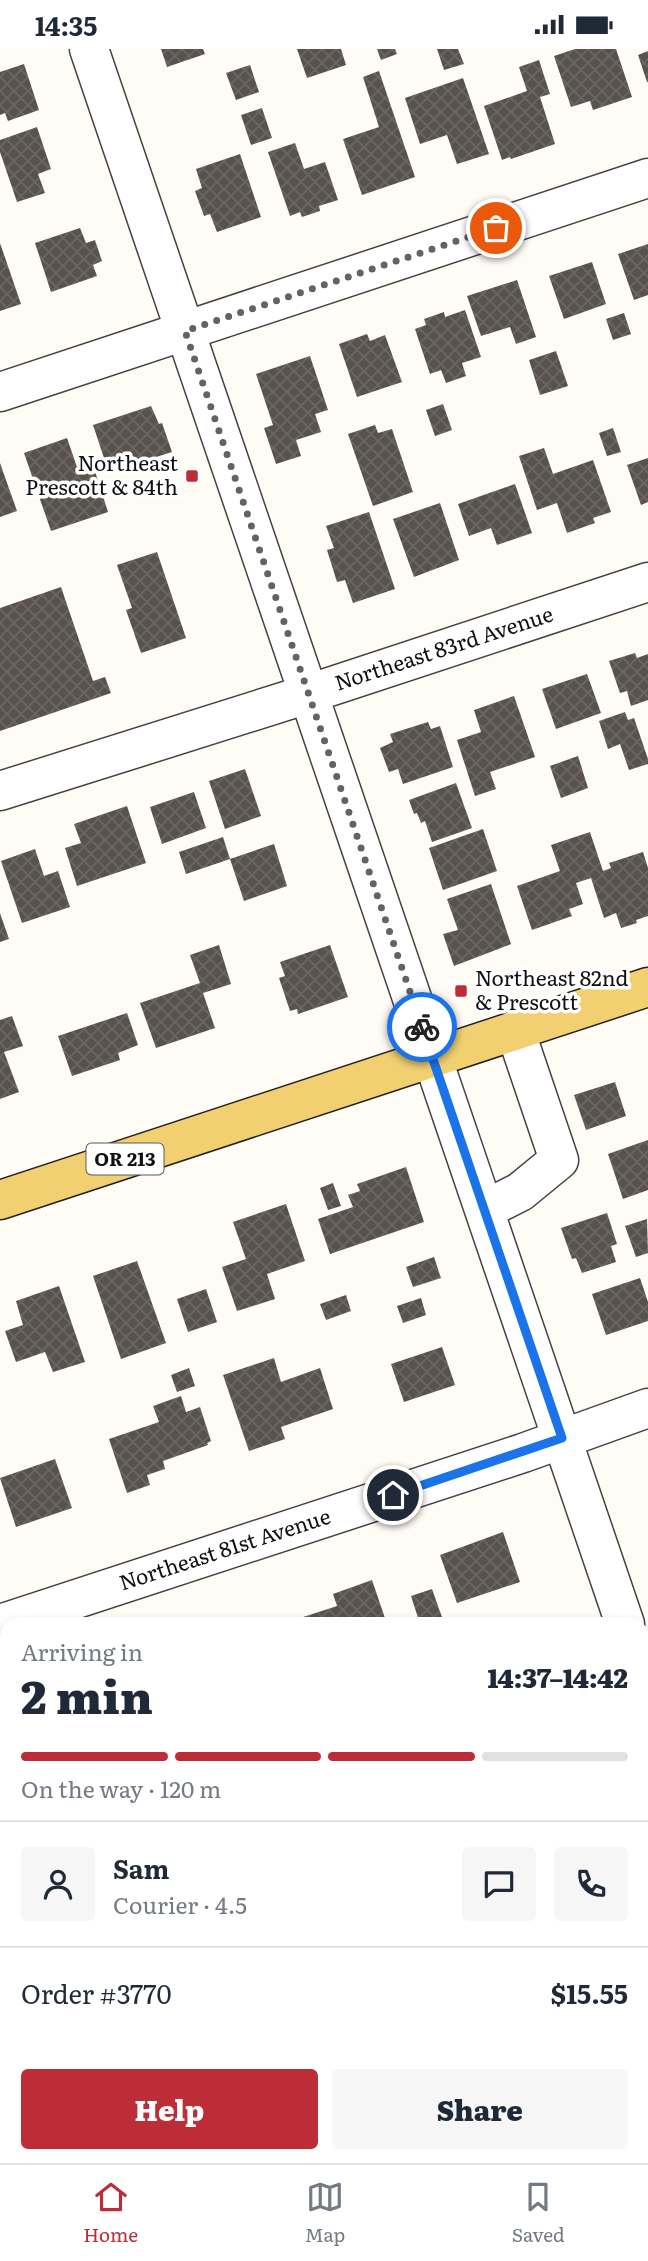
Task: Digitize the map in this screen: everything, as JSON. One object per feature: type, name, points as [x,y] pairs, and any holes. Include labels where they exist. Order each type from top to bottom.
[{"type":"main road","name":"OR 213","points":[[0,1200],[648,987]]},
{"type":"street","points":[[89,49],[623,1617]]},
{"type":"street","points":[[0,392],[648,178]]},
{"type":"street","name":"Northeast 83rd Avenue","points":[[0,791],[308,694],[648,582]]},
{"type":"street","points":[[484,1210],[520,1192],[559,1160],[515,1031]]},
{"type":"street","name":"Northeast 81st Avenue","points":[[21,1617],[523,1453],[648,1408]]},
{"type":"building","points":[[161,49],[203,49],[205,54],[167,67]]},
{"type":"building","points":[[297,49],[341,49],[346,65],[307,78]]},
{"type":"building","points":[[377,49],[395,49],[397,54],[381,60]]},
{"type":"building","points":[[437,49],[458,49],[464,64],[444,70]]},
{"type":"building","points":[[575,49],[616,49],[632,97],[593,110],[590,101],[571,107],[554,56]]},
{"type":"building","points":[[648,51],[648,82],[647,82],[638,55]]},
{"type":"building","points":[[539,60],[550,94],[540,97],[555,144],[502,160],[484,106],[527,91],[519,67]]},
{"type":"building","points":[[24,64],[39,110],[8,121],[5,113],[0,115],[0,72]]},
{"type":"building","points":[[250,65],[259,92],[236,100],[226,73]]},
{"type":"building","points":[[379,71],[415,177],[362,195],[343,139],[379,127],[363,77]]},
{"type":"building","points":[[463,78],[489,154],[457,164],[447,135],[420,144],[405,98]]},
{"type":"building","points":[[262,108],[272,138],[251,145],[241,115]]},
{"type":"building","points":[[37,127],[51,169],[38,174],[45,193],[17,202],[0,152],[0,140]]},
{"type":"building","points":[[295,143],[304,169],[325,162],[338,200],[319,206],[320,211],[302,217],[300,212],[290,216],[268,152]]},
{"type":"building","points":[[240,154],[261,217],[217,232],[210,214],[204,216],[195,191],[202,188],[196,169]]},
{"type":"building","points":[[80,228],[86,243],[95,240],[102,261],[93,265],[97,276],[51,292],[35,243]]},
{"type":"building","points":[[0,243],[21,304],[0,311]]},
{"type":"building","points":[[648,244],[648,295],[634,300],[618,254]]},
{"type":"building","points":[[592,262],[606,304],[564,319],[549,276]]},
{"type":"building","points":[[517,280],[536,337],[516,344],[510,327],[481,336],[467,296]]},
{"type":"building","points":[[465,310],[481,357],[462,363],[466,376],[446,383],[441,370],[430,374],[415,329],[426,325],[424,319],[444,312],[445,317]]},
{"type":"building","points":[[624,313],[631,334],[613,340],[606,319]]},
{"type":"building","points":[[367,334],[370,341],[385,335],[402,382],[357,397],[339,344]]},
{"type":"building","points":[[556,351],[568,386],[540,395],[529,360]]},
{"type":"building","points":[[310,356],[328,410],[315,414],[321,432],[296,440],[301,456],[276,464],[264,428],[273,425],[256,374]]},
{"type":"building","points":[[443,404],[452,430],[435,436],[426,410]]},
{"type":"building","points":[[151,406],[159,424],[162,423],[172,452],[108,470],[93,425]]},
{"type":"building","points":[[375,425],[378,433],[392,429],[413,492],[373,506],[348,434]]},
{"type":"building","points":[[613,428],[621,452],[607,456],[599,433]]},
{"type":"building","points":[[67,438],[77,467],[92,462],[108,512],[51,531],[24,453]]},
{"type":"building","points":[[544,448],[553,474],[593,460],[611,512],[593,518],[595,523],[567,533],[557,503],[537,510],[519,456]]},
{"type":"building","points":[[648,458],[648,502],[641,505],[627,465]]},
{"type":"building","points":[[0,463],[17,511],[0,517]]},
{"type":"building","points":[[515,484],[532,533],[497,545],[491,528],[469,536],[458,504]]},
{"type":"building","points":[[440,503],[459,560],[414,577],[393,519]]},
{"type":"building","points":[[369,512],[395,589],[353,603],[345,580],[337,582],[327,550],[334,548],[326,526]]},
{"type":"building","points":[[157,552],[186,638],[141,653],[126,610],[132,608],[117,565]]},
{"type":"building","points":[[61,587],[93,681],[105,677],[111,693],[0,731],[0,608]]},
{"type":"building","points":[[635,653],[637,658],[648,654],[648,700],[631,706],[627,691],[620,693],[609,661]]},
{"type":"building","points":[[587,674],[601,713],[556,729],[542,689]]},
{"type":"building","points":[[514,696],[535,757],[490,772],[496,789],[475,796],[457,740],[481,732],[474,710]]},
{"type":"building","points":[[625,712],[628,720],[634,718],[648,759],[648,764],[629,770],[620,744],[608,749],[599,721]]},
{"type":"building","points":[[428,722],[431,729],[440,726],[453,767],[403,784],[398,769],[389,772],[380,748],[393,742],[390,734]]},
{"type":"building","points":[[578,756],[588,788],[561,798],[550,766]]},
{"type":"building","points":[[245,769],[261,816],[225,829],[209,781]]},
{"type":"building","points":[[456,783],[472,828],[432,842],[425,821],[421,823],[417,813],[414,814],[409,800]]},
{"type":"building","points":[[194,792],[206,828],[162,844],[150,807]]},
{"type":"building","points":[[127,806],[146,863],[77,886],[65,848],[81,843],[74,824]]},
{"type":"building","points":[[483,829],[497,871],[443,890],[429,848]]},
{"type":"building","points":[[590,832],[603,871],[611,868],[609,863],[643,852],[648,868],[648,916],[621,928],[616,913],[604,918],[591,878],[576,883],[583,904],[569,909],[572,916],[532,930],[517,886],[560,871],[551,845]]},
{"type":"building","points":[[223,837],[230,859],[186,874],[179,852]]},
{"type":"building","points":[[274,844],[287,886],[244,901],[230,859]]},
{"type":"building","points":[[35,849],[44,876],[58,871],[70,907],[22,923],[1,861]]},
{"type":"building","points":[[491,884],[511,944],[454,966],[443,934],[458,930],[447,899]]},
{"type":"building","points":[[0,913],[9,939],[0,942]]},
{"type":"building","points":[[219,945],[231,984],[203,993],[215,1028],[156,1048],[140,1003],[200,983],[190,955]]},
{"type":"building","points":[[330,945],[348,997],[298,1014],[297,1009],[290,1011],[279,978],[285,976],[280,962]]},
{"type":"building","points":[[127,1013],[138,1045],[118,1053],[120,1060],[72,1076],[58,1036]]},
{"type":"building","points":[[12,1016],[23,1046],[4,1052],[19,1092],[0,1099],[0,1020]]},
{"type":"building","points":[[615,1082],[626,1116],[586,1130],[574,1095]]},
{"type":"building","points":[[648,1140],[648,1190],[623,1199],[608,1154]]},
{"type":"building","points":[[406,1167],[424,1222],[330,1254],[318,1219],[353,1207],[348,1195],[360,1191],[357,1184]]},
{"type":"building","points":[[333,1183],[341,1206],[328,1210],[320,1188]]},
{"type":"building","points":[[286,1204],[305,1261],[267,1274],[275,1299],[237,1311],[222,1267],[246,1259],[233,1222]]},
{"type":"building","points":[[607,1213],[617,1244],[611,1246],[616,1262],[582,1273],[576,1258],[572,1259],[561,1228]]},
{"type":"building","points":[[647,1219],[648,1253],[636,1257],[625,1226]]},
{"type":"building","points":[[434,1257],[441,1278],[413,1287],[406,1267]]},
{"type":"building","points":[[137,1261],[166,1343],[121,1359],[93,1276]]},
{"type":"building","points":[[640,1278],[648,1302],[648,1321],[606,1335],[592,1294]]},
{"type":"building","points":[[59,1286],[85,1362],[53,1372],[45,1352],[16,1362],[5,1331],[23,1325],[16,1301]]},
{"type":"building","points":[[206,1289],[217,1322],[188,1332],[177,1299]]},
{"type":"building","points":[[346,1295],[351,1311],[326,1320],[320,1304]]},
{"type":"building","points":[[421,1298],[426,1315],[403,1323],[397,1306]]},
{"type":"building","points":[[442,1347],[455,1385],[404,1402],[391,1364]]},
{"type":"building","points":[[274,1358],[281,1382],[320,1368],[333,1409],[281,1427],[285,1439],[249,1451],[223,1375]]},
{"type":"building","points":[[189,1368],[195,1386],[177,1392],[171,1375]]},
{"type":"building","points":[[181,1396],[186,1412],[200,1407],[211,1441],[208,1445],[163,1461],[165,1469],[147,1475],[150,1485],[127,1493],[109,1439],[159,1422],[153,1406]]},
{"type":"building","points":[[55,1459],[72,1508],[16,1527],[0,1478]]},
{"type":"building","points":[[503,1532],[520,1582],[457,1603],[440,1555]]},
{"type":"building","points":[[372,1580],[385,1617],[303,1617],[337,1606],[333,1594]]},
{"type":"building","points":[[432,1589],[442,1617],[418,1617],[411,1596]]},
{"type":"way so far","points":[[422,1027],[185,331],[496,228]]},
{"type":"place","name":"Northeast Prescott & 84th","points":[[192,476]]},
{"type":"place","name":"Northeast 82nd & Prescott","points":[[461,991]]},
{"type":"route","points":[[393,1495],[562,1438],[422,1027]]}]
